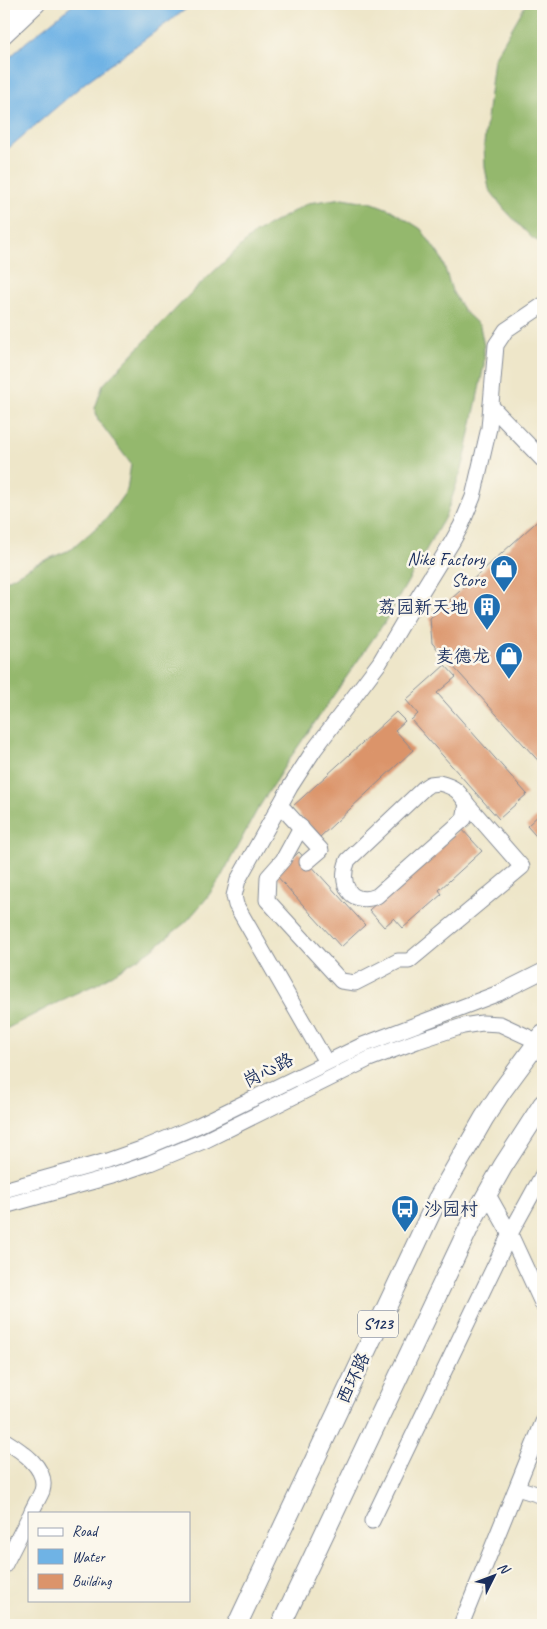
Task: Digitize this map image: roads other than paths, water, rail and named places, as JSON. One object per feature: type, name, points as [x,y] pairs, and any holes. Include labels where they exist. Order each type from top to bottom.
[{"type":"main road","name":"西环路","points":[[237,1625],[437,1200],[484,1118],[541,1041]]},
{"type":"main road","name":"S123","points":[[281,1625],[460,1246],[488,1192],[518,1141],[543,1104]]},
{"type":"street","points":[[4,21],[22,4]]},
{"type":"street","points":[[4,36],[38,4]]},
{"type":"street","points":[[326,1062],[236,905],[234,896],[238,880],[290,786],[314,750],[380,662],[457,534],[472,496],[489,428],[496,345],[506,330],[543,305]]},
{"type":"street","points":[[491,406],[543,460]]},
{"type":"street","points":[[301,827],[283,860],[268,877],[266,900],[340,981],[355,983],[398,961],[409,961],[522,867],[467,804],[460,792],[450,786],[439,783],[430,784],[348,860],[344,868],[347,890],[355,897],[363,899],[377,896],[464,819],[467,804]]},
{"type":"street","points":[[280,805],[321,850],[307,862]]},
{"type":"street","name":"岗心路","points":[[4,1190],[107,1161],[144,1148],[199,1125],[363,1044],[498,993],[543,970]]},
{"type":"street","name":"岗心路","points":[[4,1206],[112,1176],[150,1163],[206,1140],[370,1059],[463,1026],[482,1023],[500,1024],[541,1041]]},
{"type":"street","points":[[372,1520],[510,1234],[543,1174]]},
{"type":"street","points":[[488,1192],[543,1304]]},
{"type":"street","points":[[461,1625],[543,1422]]},
{"type":"street","points":[[4,1440],[28,1458],[38,1468],[42,1477],[42,1490],[31,1512]]},
{"type":"street","points":[[517,1488],[543,1496]]},
{"type":"street","points":[[4,1566],[28,1519]]},
{"type":"water","points":[[74,4],[193,4],[86,82],[4,152],[4,63],[25,43]]},
{"type":"place","name":"Nike Factory Store","points":[[504,593]]},
{"type":"place","name":"荔园新天地","points":[[487,631]]},
{"type":"place","name":"麦德龙","points":[[509,680]]},
{"type":"place","name":"沙园村","points":[[405,1233]]}]
